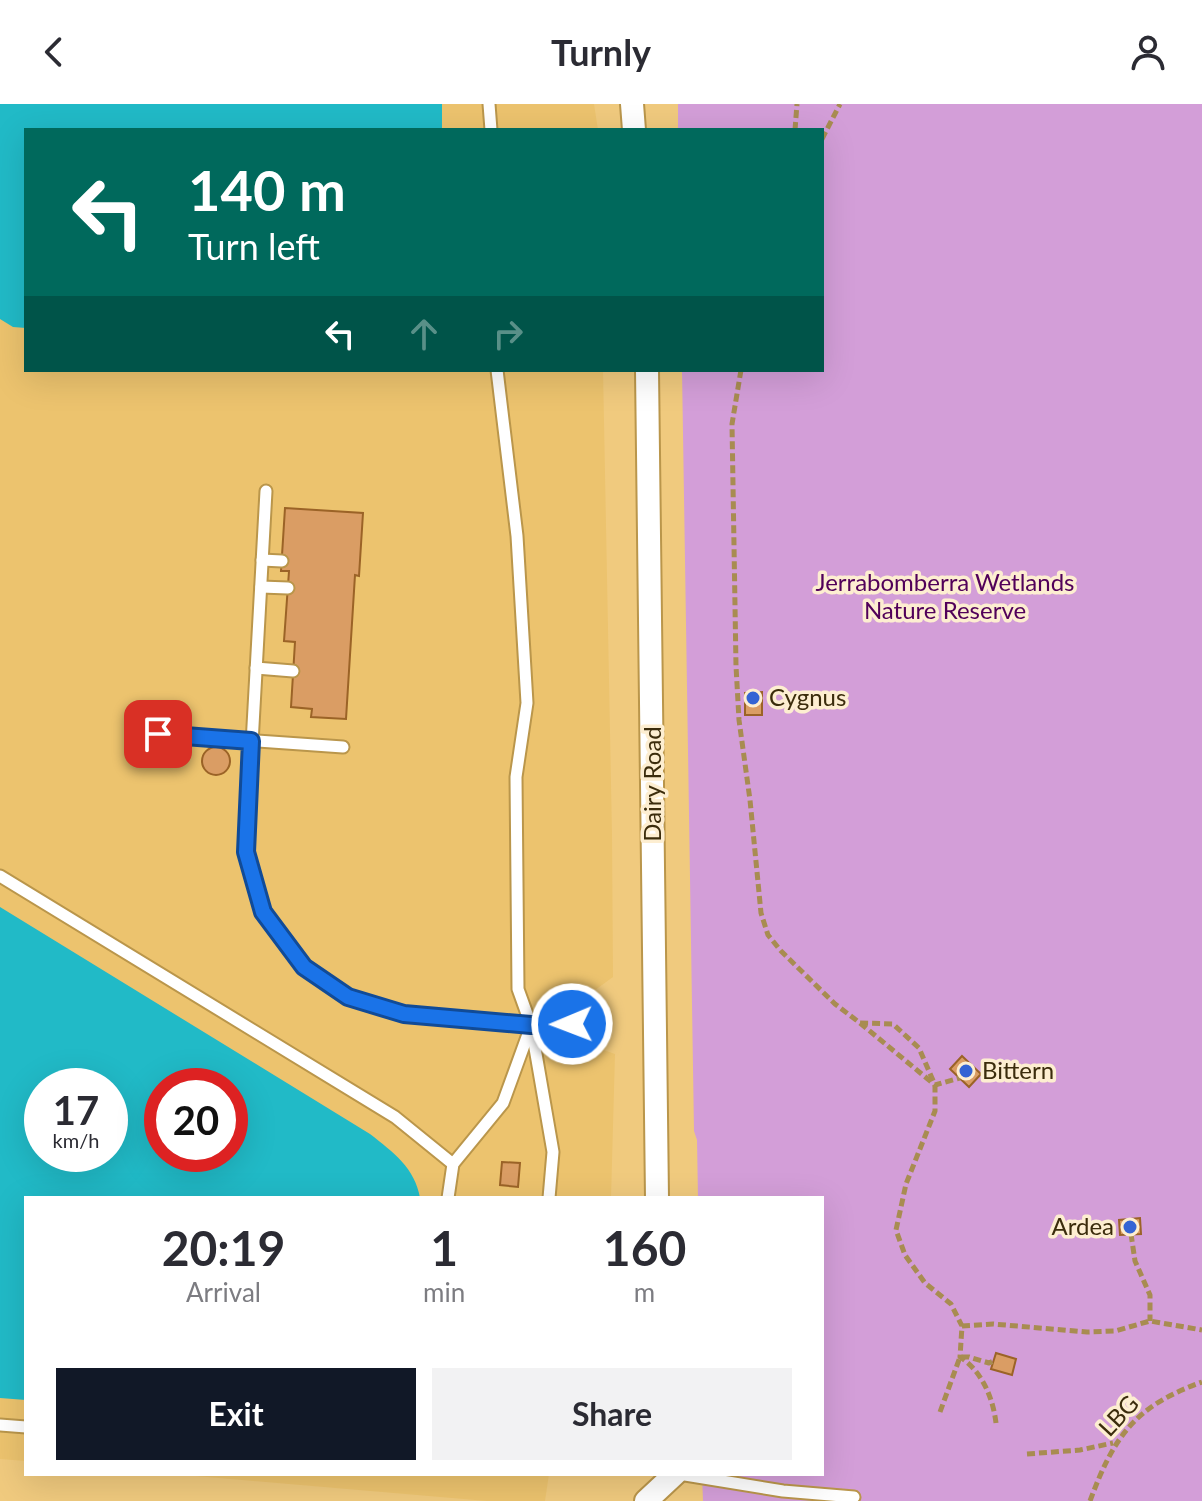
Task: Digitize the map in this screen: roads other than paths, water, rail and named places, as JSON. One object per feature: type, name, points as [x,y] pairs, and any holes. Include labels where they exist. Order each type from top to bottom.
[{"type":"street","points":[[632,104],[634,128]]},
{"type":"street","name":"Dairy Road","points":[[647,372],[657,1196]]},
{"type":"street","points":[[646,1501],[675,1476]]},
{"type":"lane","points":[[489,104],[491,128]]},
{"type":"lane","points":[[497,372],[517,536],[527,703],[516,777],[518,989],[531,1025],[553,1152],[549,1196]]},
{"type":"lane","points":[[266,491],[246,852],[263,912],[304,967],[348,997],[404,1014],[531,1025],[572,1024]]},
{"type":"lane","points":[[262,560],[282,561]]},
{"type":"lane","points":[[261,587],[288,588]]},
{"type":"lane","points":[[256,668],[293,671]]},
{"type":"lane","points":[[158,734],[343,747]]},
{"type":"lane","points":[[0,876],[395,1117],[453,1164]]},
{"type":"lane","points":[[448,1196],[453,1164],[503,1103],[531,1025]]},
{"type":"lane","points":[[0,1425],[24,1427]]},
{"type":"lane","points":[[689,1476],[783,1491],[854,1497]]},
{"type":"water","points":[[0,104],[442,104],[442,128],[24,128],[24,328],[13,327],[0,319]]},
{"type":"water","points":[[0,907],[370,1134],[408,1169],[419,1196],[24,1196],[24,1400],[0,1398]]},
{"type":"place","name":"Cygnus","points":[[753,698]]},
{"type":"place","name":"Bittern","points":[[966,1071]]},
{"type":"place","name":"Ardea","points":[[1130,1227]]},
{"type":"park label","name":"Jerrabomberra Wetlands Nature Reserve","points":[[945,597]]}]
